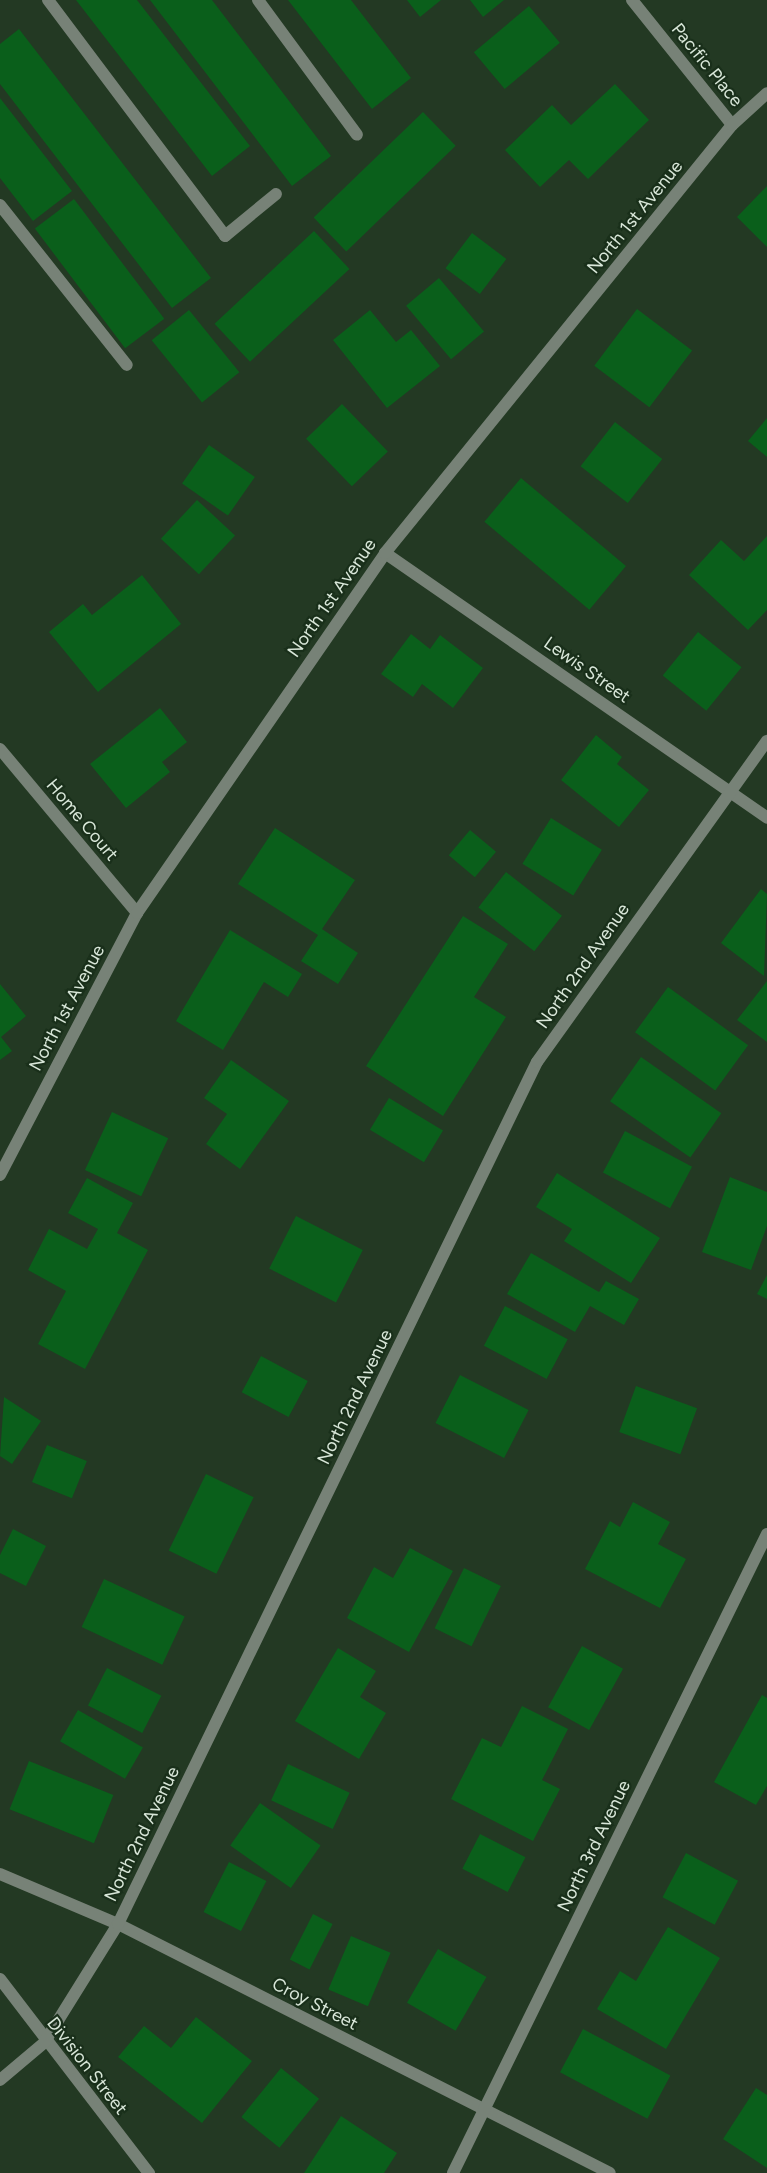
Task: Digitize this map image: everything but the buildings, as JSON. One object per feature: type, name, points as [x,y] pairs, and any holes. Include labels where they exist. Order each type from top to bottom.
[{"type":"street","points":[[48,0],[225,236],[276,194]]},
{"type":"street","points":[[258,0],[357,135]]},
{"type":"street","name":"Pacific Place","points":[[632,0],[732,125]]},
{"type":"street","name":"North 1st Avenue","points":[[0,1175],[137,914],[385,552],[732,125],[767,93]]},
{"type":"street","points":[[0,205],[127,365]]},
{"type":"street","name":"Lewis Street","points":[[385,552],[767,818]]},
{"type":"street","name":"North 2nd Avenue","points":[[0,2080],[44,2043],[118,1924],[537,1062],[728,790],[767,741]]},
{"type":"street","name":"Home Court","points":[[0,749],[137,914]]},
{"type":"street","name":"North 3rd Avenue","points":[[453,2173],[767,1534]]},
{"type":"street","name":"Croy Street","points":[[0,1874],[118,1924],[610,2173]]},
{"type":"street","name":"Division Street","points":[[0,1979],[44,2043],[149,2173]]}]
